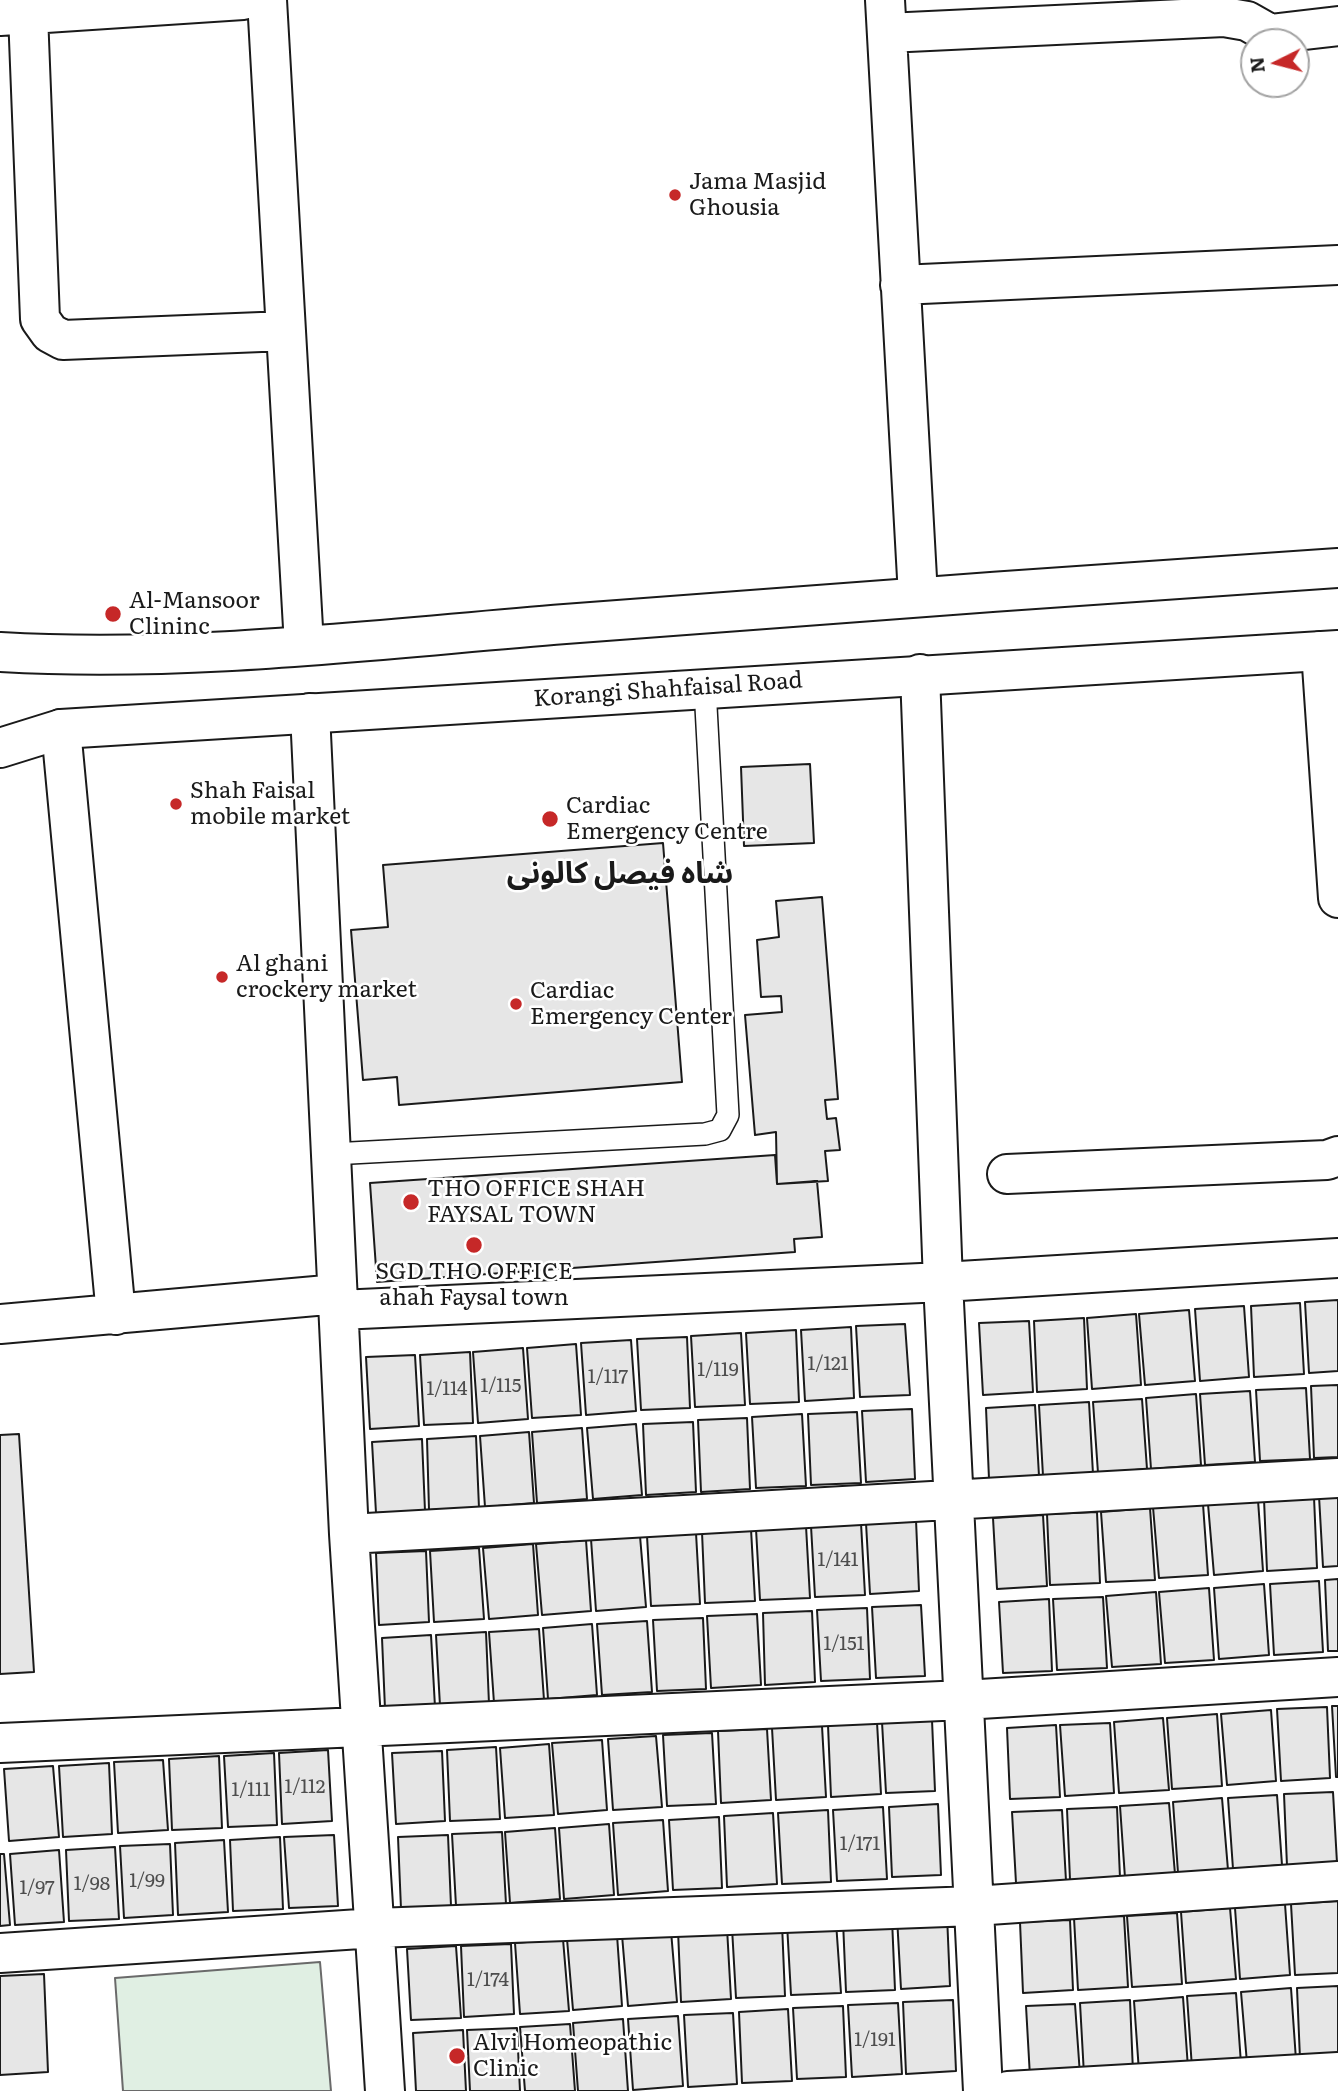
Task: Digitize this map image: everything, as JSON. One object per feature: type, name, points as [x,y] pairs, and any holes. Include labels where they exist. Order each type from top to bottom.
[{"type":"street","points":[[243,0],[14,15],[40,319],[50,333],[63,340],[286,331]]},
{"type":"street","points":[[267,0],[304,645]]},
{"type":"street","points":[[918,596],[886,17],[1224,17],[1247,21],[1270,34],[1338,26]]},
{"type":"street","points":[[900,285],[1338,265]]},
{"type":"street","points":[[0,652],[74,656],[304,645],[918,596],[1338,568]]},
{"type":"street","points":[[1329,650],[1338,898]]},
{"type":"street","name":"Korangi Shahfaisal Road","points":[[0,748],[61,729],[1329,650]]},
{"type":"street","points":[[920,674],[943,1282],[983,2091]]},
{"type":"street","points":[[310,713],[349,1534],[385,2091]]},
{"type":"street","points":[[61,729],[116,1315]]},
{"type":"street","points":[[1007,1174],[1327,1160],[1338,1156]]},
{"type":"street","points":[[0,1324],[339,1302],[943,1282],[1338,1258]]},
{"type":"street","points":[[349,1534],[1338,1478]]},
{"type":"street","points":[[0,1744],[964,1700],[1338,1677]]},
{"type":"street","points":[[0,1953],[375,1928],[974,1906],[1338,1881]]},
{"type":"street","points":[[1008,2091],[1338,2072]]},
{"type":"lane","points":[[332,1154],[705,1134],[720,1130],[728,1115],[705,688]]},
{"type":"green space","points":[[320,1962],[331,2091],[123,2091],[115,1978]]},
{"type":"building","points":[[810,764],[814,843],[744,846],[741,767]]},
{"type":"building","name":"Cardiac Emergency Center","points":[[663,843],[682,1082],[399,1105],[397,1077],[363,1080],[351,930],[388,927],[383,865]]},
{"type":"building","points":[[822,897],[838,1099],[825,1100],[827,1119],[836,1118],[840,1150],[825,1151],[828,1181],[777,1184],[776,1132],[755,1135],[745,1015],[782,1012],[781,996],[761,997],[757,940],[779,937],[776,901]]},
{"type":"building","points":[[775,1155],[777,1184],[817,1181],[822,1237],[794,1239],[795,1252],[377,1282],[370,1183]]},
{"type":"building","points":[[1338,1300],[1338,1371],[1309,1373],[1305,1302]]},
{"type":"building","points":[[1300,1303],[1304,1374],[1254,1377],[1251,1306]]},
{"type":"building","points":[[1244,1306],[1249,1377],[1200,1381],[1195,1309]]},
{"type":"building","points":[[1189,1310],[1195,1381],[1145,1385],[1139,1314]]},
{"type":"building","points":[[1136,1314],[1141,1385],[1092,1389],[1087,1318]]},
{"type":"building","points":[[1084,1318],[1087,1389],[1037,1392],[1034,1321]]},
{"type":"building","points":[[1029,1321],[1033,1392],[983,1395],[979,1323]]},
{"type":"building","points":[[905,1324],[910,1395],[860,1397],[856,1326]]},
{"type":"building","points":[[851,1327],[854,1398],[805,1401],[801,1330]]},
{"type":"building","points":[[796,1330],[799,1402],[750,1404],[746,1333]]},
{"type":"building","points":[[741,1333],[745,1405],[695,1407],[691,1336]]},
{"type":"building","points":[[687,1337],[690,1408],[641,1410],[637,1339]]},
{"type":"building","points":[[631,1340],[636,1411],[586,1415],[581,1343]]},
{"type":"building","points":[[576,1344],[581,1415],[532,1418],[527,1348]]},
{"type":"building","points":[[523,1348],[528,1419],[478,1423],[473,1352]]},
{"type":"building","points":[[470,1352],[473,1423],[424,1425],[420,1355]]},
{"type":"building","points":[[415,1355],[419,1426],[370,1429],[366,1357]]},
{"type":"building","points":[[1338,1385],[1338,1457],[1314,1458],[1311,1386]]},
{"type":"building","points":[[1306,1388],[1310,1459],[1260,1461],[1256,1390]]},
{"type":"building","points":[[1250,1391],[1255,1462],[1205,1465],[1200,1394]]},
{"type":"building","points":[[1196,1394],[1201,1465],[1151,1469],[1146,1398]]},
{"type":"building","points":[[1142,1399],[1147,1469],[1098,1473],[1093,1402]]},
{"type":"building","points":[[1089,1402],[1093,1474],[1043,1476],[1039,1405]]},
{"type":"building","points":[[1035,1405],[1039,1476],[989,1479],[986,1408]]},
{"type":"building","points":[[912,1409],[915,1479],[866,1482],[862,1411]]},
{"type":"building","points":[[857,1412],[861,1483],[811,1485],[808,1414]]},
{"type":"building","points":[[802,1414],[806,1486],[756,1488],[752,1417]]},
{"type":"building","points":[[747,1418],[750,1489],[701,1492],[698,1420]]},
{"type":"building","points":[[693,1422],[696,1492],[646,1495],[643,1424]]},
{"type":"building","points":[[636,1424],[642,1495],[593,1499],[587,1428]]},
{"type":"building","points":[[582,1428],[587,1499],[537,1503],[532,1432]]},
{"type":"building","points":[[529,1432],[534,1503],[485,1507],[480,1436]]},
{"type":"building","points":[[19,1434],[34,1672],[0,1674],[0,1435]]},
{"type":"building","points":[[476,1436],[479,1508],[429,1510],[427,1439]]},
{"type":"building","points":[[422,1439],[425,1511],[376,1513],[372,1442]]},
{"type":"building","points":[[1338,1495],[1338,1566],[1323,1567],[1319,1496]]},
{"type":"building","points":[[1314,1497],[1317,1568],[1267,1571],[1264,1499]]},
{"type":"building","points":[[1258,1500],[1263,1571],[1214,1575],[1208,1504]]},
{"type":"building","points":[[1203,1504],[1208,1575],[1159,1578],[1153,1507]]},
{"type":"building","points":[[1150,1508],[1155,1580],[1106,1582],[1101,1512]]},
{"type":"building","points":[[1097,1512],[1100,1583],[1050,1585],[1047,1514]]},
{"type":"building","points":[[1043,1515],[1047,1586],[997,1589],[993,1518]]},
{"type":"building","points":[[916,1520],[919,1591],[870,1594],[866,1523]]},
{"type":"building","points":[[861,1523],[865,1595],[815,1597],[811,1526]]},
{"type":"building","points":[[806,1526],[810,1598],[760,1600],[756,1529]]},
{"type":"building","points":[[751,1529],[755,1601],[705,1603],[702,1532]]},
{"type":"building","points":[[696,1533],[700,1604],[651,1606],[647,1536]]},
{"type":"building","points":[[640,1536],[646,1607],[596,1611],[591,1539]]},
{"type":"building","points":[[586,1540],[591,1611],[542,1615],[536,1544]]},
{"type":"building","points":[[533,1544],[538,1615],[489,1619],[483,1548]]},
{"type":"building","points":[[479,1548],[484,1619],[434,1622],[430,1551]]},
{"type":"building","points":[[426,1551],[429,1622],[379,1625],[376,1553]]},
{"type":"building","points":[[1338,1579],[1338,1651],[1328,1651],[1325,1580]]},
{"type":"building","points":[[1319,1581],[1323,1652],[1274,1655],[1270,1584]]},
{"type":"building","points":[[1264,1584],[1269,1655],[1219,1659],[1214,1588]]},
{"type":"building","points":[[1209,1588],[1214,1660],[1165,1663],[1159,1592]]},
{"type":"building","points":[[1156,1592],[1161,1664],[1112,1667],[1106,1596]]},
{"type":"building","points":[[1103,1597],[1107,1668],[1057,1670],[1053,1599]]},
{"type":"building","points":[[1049,1599],[1052,1671],[1003,1673],[999,1602]]},
{"type":"building","points":[[921,1605],[925,1676],[876,1678],[872,1607]]},
{"type":"building","points":[[867,1608],[870,1679],[821,1681],[817,1610]]},
{"type":"building","points":[[812,1611],[815,1682],[765,1685],[763,1613]]},
{"type":"building","points":[[757,1614],[761,1685],[711,1688],[707,1616]]},
{"type":"building","points":[[703,1618],[706,1689],[657,1691],[653,1620]]},
{"type":"building","points":[[647,1621],[652,1692],[602,1695],[597,1624]]},
{"type":"building","points":[[592,1624],[597,1695],[548,1699],[543,1628]]},
{"type":"building","points":[[539,1629],[544,1700],[494,1703],[489,1632]]},
{"type":"building","points":[[486,1632],[489,1704],[440,1706],[436,1635]]},
{"type":"building","points":[[431,1635],[435,1707],[385,1709],[382,1638]]},
{"type":"building","points":[[1332,1706],[1338,1706],[1338,1777],[1336,1777]]},
{"type":"building","points":[[1327,1707],[1330,1778],[1281,1781],[1277,1709]]},
{"type":"building","points":[[1271,1710],[1276,1781],[1227,1785],[1221,1714]]},
{"type":"building","points":[[1217,1714],[1222,1786],[1172,1789],[1167,1718]]},
{"type":"building","points":[[1163,1718],[1169,1790],[1119,1793],[1114,1722]]},
{"type":"building","points":[[932,1720],[935,1791],[886,1793],[882,1722]]},
{"type":"building","points":[[877,1722],[881,1794],[831,1797],[828,1725]]},
{"type":"building","points":[[1110,1723],[1114,1793],[1065,1796],[1060,1725]]},
{"type":"building","points":[[1056,1725],[1060,1797],[1010,1799],[1007,1728]]},
{"type":"building","points":[[822,1726],[826,1797],[776,1800],[772,1728]]},
{"type":"building","points":[[767,1729],[771,1800],[721,1803],[718,1731]]},
{"type":"building","points":[[712,1733],[716,1804],[667,1806],[663,1735]]},
{"type":"building","points":[[656,1736],[662,1807],[613,1810],[608,1739]]},
{"type":"building","points":[[602,1740],[607,1810],[558,1814],[552,1743]]},
{"type":"building","points":[[549,1744],[554,1815],[505,1818],[500,1748]]},
{"type":"building","points":[[496,1747],[500,1819],[450,1821],[447,1750]]},
{"type":"building","points":[[328,1750],[332,1821],[282,1824],[279,1753]]},
{"type":"building","points":[[442,1751],[445,1821],[396,1824],[392,1753]]},
{"type":"building","points":[[274,1753],[277,1825],[228,1827],[224,1756]]},
{"type":"building","points":[[219,1756],[222,1828],[172,1830],[169,1759]]},
{"type":"building","points":[[163,1760],[168,1830],[118,1833],[114,1762]]},
{"type":"building","points":[[109,1763],[112,1834],[63,1837],[59,1766]]},
{"type":"building","points":[[53,1766],[59,1837],[9,1841],[4,1769]]},
{"type":"building","points":[[1333,1792],[1337,1863],[1287,1866],[1284,1794]]},
{"type":"building","points":[[1277,1795],[1282,1865],[1233,1869],[1228,1798]]},
{"type":"building","points":[[1222,1798],[1228,1870],[1178,1873],[1173,1802]]},
{"type":"building","points":[[1169,1803],[1175,1874],[1125,1878],[1120,1806]]},
{"type":"building","points":[[938,1804],[941,1875],[892,1877],[889,1807]]},
{"type":"building","points":[[883,1807],[887,1879],[837,1881],[833,1810]]},
{"type":"building","points":[[1117,1807],[1120,1878],[1070,1880],[1067,1809]]},
{"type":"building","points":[[828,1810],[831,1882],[782,1884],[778,1813]]},
{"type":"building","points":[[1062,1810],[1066,1881],[1016,1883],[1012,1812]]},
{"type":"building","points":[[773,1813],[777,1884],[727,1887],[724,1816]]},
{"type":"building","points":[[719,1817],[722,1888],[673,1890],[669,1820]]},
{"type":"building","points":[[663,1820],[668,1891],[618,1895],[613,1823]]},
{"type":"building","points":[[609,1824],[614,1895],[564,1899],[559,1828]]},
{"type":"building","points":[[555,1828],[560,1899],[510,1903],[505,1832]]},
{"type":"building","points":[[502,1832],[506,1904],[456,1906],[452,1834]]},
{"type":"building","points":[[334,1835],[338,1906],[289,1908],[284,1837]]},
{"type":"building","points":[[448,1835],[451,1906],[401,1909],[398,1837]]},
{"type":"building","points":[[280,1837],[283,1909],[233,1911],[230,1840]]},
{"type":"building","points":[[224,1840],[228,1912],[178,1915],[175,1843]]},
{"type":"building","points":[[170,1844],[173,1915],[124,1918],[120,1846]]},
{"type":"building","points":[[115,1847],[119,1919],[69,1921],[66,1850]]},
{"type":"building","points":[[59,1850],[64,1922],[15,1925],[10,1854]]},
{"type":"building","points":[[0,1854],[4,1854],[10,1925],[0,1926]]},
{"type":"building","points":[[1338,1901],[1338,1973],[1295,1975],[1291,1904]]},
{"type":"building","points":[[1285,1904],[1290,1975],[1240,1979],[1235,1908]]},
{"type":"building","points":[[1230,1908],[1236,1979],[1186,1983],[1181,1912]]},
{"type":"building","points":[[1177,1913],[1182,1984],[1132,1987],[1127,1916]]},
{"type":"building","points":[[947,1915],[950,1986],[901,1989],[897,1917]]},
{"type":"building","points":[[1124,1916],[1128,1987],[1078,1990],[1074,1918]]},
{"type":"building","points":[[892,1919],[895,1990],[846,1992],[843,1921]]},
{"type":"building","points":[[1070,1920],[1073,1990],[1023,1993],[1020,1922]]},
{"type":"building","points":[[836,1922],[841,1993],[791,1995],[787,1924]]},
{"type":"building","points":[[782,1924],[785,1996],[736,1998],[732,1928]]},
{"type":"building","points":[[727,1928],[731,1999],[681,2002],[678,1930]]},
{"type":"building","points":[[671,1931],[677,2002],[628,2006],[622,1935]]},
{"type":"building","points":[[617,1935],[622,2006],[573,2010],[567,1939]]},
{"type":"building","points":[[563,1939],[569,2011],[520,2014],[515,1943]]},
{"type":"building","points":[[511,1944],[514,2014],[464,2017],[461,1946]]},
{"type":"building","points":[[456,1946],[461,2018],[411,2020],[407,1949]]},
{"type":"building","points":[[44,1974],[48,2072],[0,2075],[0,1976]]},
{"type":"building","points":[[1338,1986],[1338,2057],[1300,2059],[1297,1988]]},
{"type":"building","points":[[1291,1988],[1296,2060],[1247,2063],[1241,1992]]},
{"type":"building","points":[[1236,1993],[1241,2064],[1192,2068],[1187,1996]]},
{"type":"building","points":[[1183,1997],[1188,2068],[1139,2072],[1134,2001]]},
{"type":"building","points":[[953,2000],[956,2071],[906,2074],[903,2002]]},
{"type":"building","points":[[1130,2000],[1133,2072],[1084,2075],[1080,2003]]},
{"type":"building","points":[[898,2003],[902,2074],[852,2077],[848,2005]]},
{"type":"building","points":[[1075,2004],[1080,2075],[1030,2077],[1026,2006]]},
{"type":"building","points":[[843,2006],[846,2077],[797,2079],[793,2008]]},
{"type":"building","points":[[788,2009],[792,2081],[742,2083],[739,2012]]},
{"type":"building","points":[[733,2013],[737,2084],[688,2087],[684,2015]]},
{"type":"building","points":[[678,2016],[683,2086],[633,2090],[628,2019]]},
{"type":"building","points":[[623,2019],[628,2091],[578,2091],[573,2023]]},
{"type":"building","points":[[570,2024],[575,2091],[525,2091],[520,2027]]},
{"type":"building","points":[[517,2028],[520,2091],[470,2091],[467,2030]]},
{"type":"building","points":[[463,2030],[466,2091],[416,2091],[413,2033]]},
{"type":"place","name":"Jama Masjid Ghousia","points":[[675,195]]},
{"type":"place","name":"Al-Mansoor Clininc","points":[[113,614]]},
{"type":"place","name":"Shah Faisal mobile market","points":[[176,804]]},
{"type":"place","name":"Cardiac Emergency Centre","points":[[550,819]]},
{"type":"place","name":"Al ghani crockery market","points":[[222,977]]},
{"type":"place","name":"Cardiac Emergency Center","points":[[516,1004]]},
{"type":"place","name":"THO OFFICE SHAH FAYSAL TOWN","points":[[411,1202]]},
{"type":"place","name":"SGD THO OFFICE ahah Faysal town","points":[[474,1245]]},
{"type":"place","name":"Alvi Homeopathic Clinic","points":[[457,2056]]},
{"type":"district","name":"شاہ فیصل کالونی","points":[[620,874]]}]
